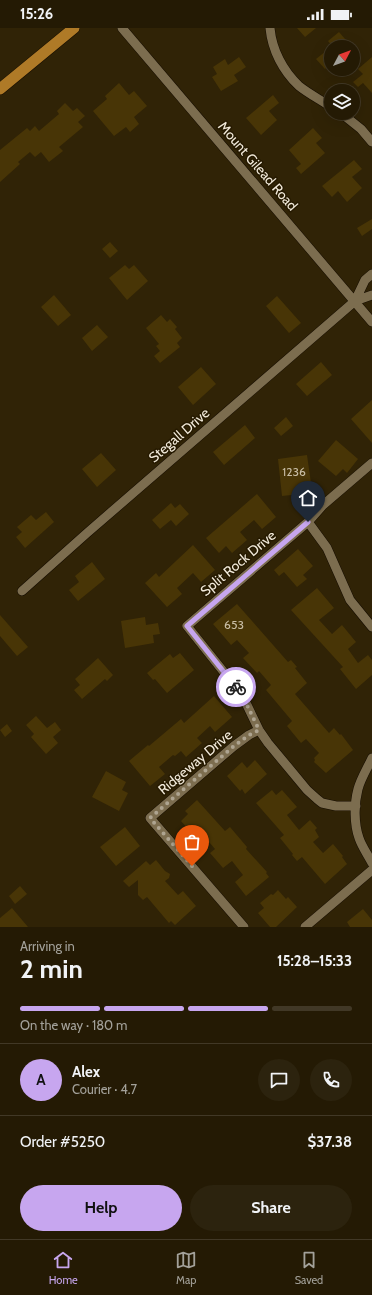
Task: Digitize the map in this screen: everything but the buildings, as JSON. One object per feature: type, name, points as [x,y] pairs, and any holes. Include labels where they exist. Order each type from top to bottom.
[{"type":"main road","points":[[0,89],[74,28]]},
{"type":"street","name":"Mount Gilead Road","points":[[122,28],[372,322]]},
{"type":"street","points":[[270,28],[274,50],[289,74],[300,86],[324,102]]},
{"type":"street","points":[[350,120],[361,128],[372,142]]},
{"type":"street","points":[[355,301],[365,280],[372,274]]},
{"type":"street","points":[[355,301],[372,295]]},
{"type":"street","name":"Stegall Drive","points":[[22,591],[355,301]]},
{"type":"street","name":"Split Rock Drive","points":[[259,730],[247,705],[235,686],[187,626],[308,522],[323,505],[372,463]]},
{"type":"street","points":[[308,522],[328,548],[350,600],[372,627]]},
{"type":"street","points":[[259,730],[275,752],[322,803],[336,806],[356,806]]},
{"type":"street","name":"Ridgeway Drive","points":[[244,927],[150,818],[234,746],[259,730]]},
{"type":"street","points":[[372,758],[364,772],[358,790],[356,806],[356,824],[359,840],[372,863]]},
{"type":"street","points":[[305,927],[372,870]]},
{"type":"way so far","points":[[192,866],[150,818],[234,746],[259,730],[247,705],[236,687]]},
{"type":"route","points":[[236,687],[187,626],[308,522]]}]
